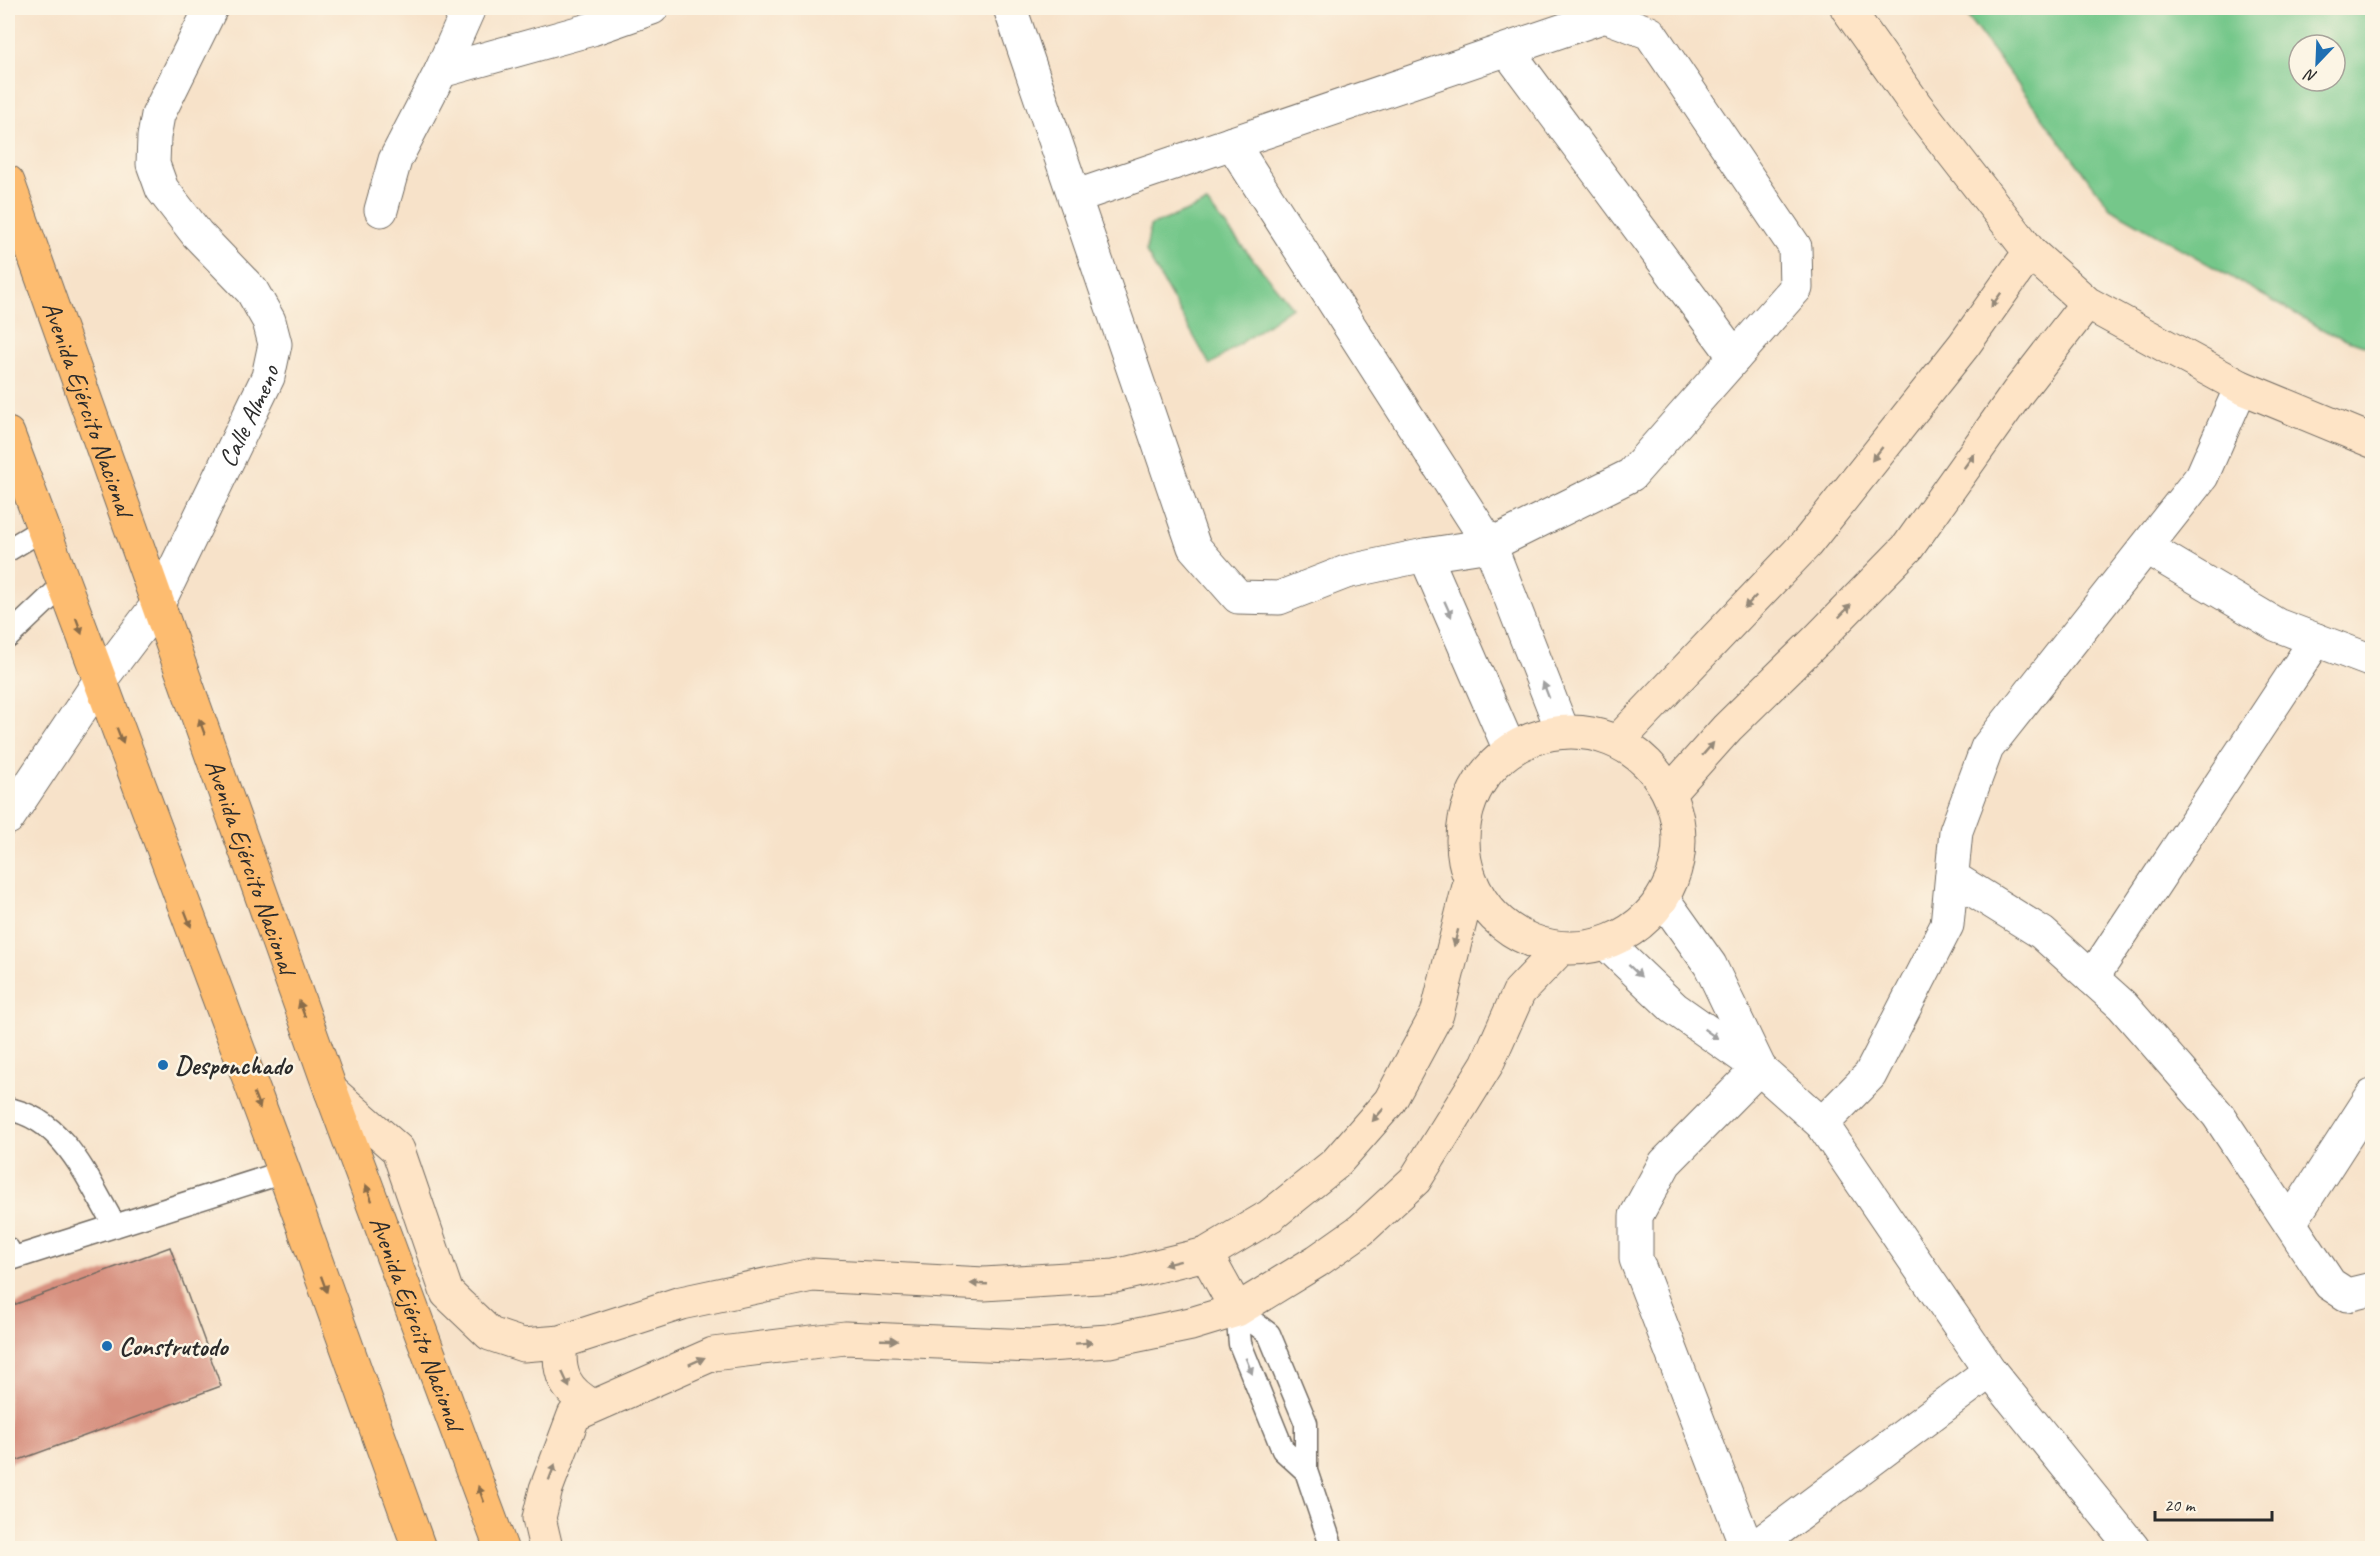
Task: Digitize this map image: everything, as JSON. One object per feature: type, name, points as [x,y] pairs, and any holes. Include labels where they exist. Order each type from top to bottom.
[{"type":"main road","name":"Avenida Ejército Nacional","points":[[8,182],[331,1091],[501,1548]]},
{"type":"main road","points":[[8,434],[284,1172],[419,1548]]},
{"type":"street","name":"Calle Almeno","points":[[8,818],[99,682],[158,604],[268,377],[275,344],[269,321],[252,291],[197,234],[162,189],[153,164],[158,115],[211,8]]},
{"type":"street","points":[[381,210],[395,160],[441,71],[470,8]]},
{"type":"street","points":[[441,71],[592,29],[652,8]]},
{"type":"street","points":[[1010,8],[1074,197],[1194,547],[1238,597],[1279,598],[1346,572],[1425,555],[1490,545],[1631,475],[1796,288],[1795,247],[1650,33],[1605,16],[1074,197]]},
{"type":"street","points":[[1846,8],[1917,107],[2030,252],[2087,303],[2241,387],[2373,441]]},
{"type":"street","points":[[1507,50],[1735,357]]},
{"type":"street","points":[[1232,143],[1490,545],[1563,732]]},
{"type":"street","points":[[1617,742],[1806,544],[1964,345],[2030,252]]},
{"type":"street","points":[[1669,793],[1726,728],[1908,547],[2018,392],[2087,303]]},
{"type":"street","points":[[1822,1124],[1870,1075],[1947,925],[1956,831],[1987,748],[2202,476],[2241,387]]},
{"type":"street","points":[[2147,548],[2277,625],[2373,661]]},
{"type":"street","points":[[1425,555],[1510,750]]},
{"type":"street","points":[[2092,978],[2316,640]]},
{"type":"street","points":[[1563,732],[1590,733],[1617,742],[1648,763],[1669,793],[1679,828],[1677,865],[1663,899],[1638,926],[1606,944],[1560,948],[1532,941],[1506,927],[1485,907],[1470,882],[1462,845],[1466,809],[1483,776],[1510,750],[1535,738],[1563,732]]},
{"type":"street","points":[[1952,877],[2042,933],[2122,1005],[2218,1114],[2330,1284],[2348,1295],[2373,1289]]},
{"type":"street","points":[[331,1091],[398,1150],[447,1293],[490,1334],[523,1345],[561,1342],[681,1303],[812,1275],[996,1284],[1114,1276],[1206,1254],[1270,1216],[1335,1164],[1390,1101],[1437,1014],[1470,882]]},
{"type":"street","points":[[1663,899],[1710,965],[1759,1068]]},
{"type":"street","points":[[1606,944],[1674,1008],[1759,1068],[1822,1124],[1990,1371],[2133,1548]]},
{"type":"street","points":[[546,1548],[539,1518],[546,1489],[573,1415],[713,1354],[844,1338],[1032,1346],[1109,1341],[1191,1324],[1237,1310],[1317,1261],[1361,1230],[1415,1180],[1487,1064],[1519,992],[1560,948]]},
{"type":"street","points":[[1747,1548],[1636,1259],[1636,1216],[1665,1163],[1759,1068]]},
{"type":"street","points":[[2289,1223],[2373,1096]]},
{"type":"street","points":[[1206,1254],[1237,1310]]},
{"type":"street","points":[[561,1342],[559,1359],[562,1375],[569,1388],[580,1399],[593,1406]]},
{"type":"street","points":[[1754,1548],[1990,1371]]},
{"type":"lane","points":[[8,550],[42,529]]},
{"type":"lane","points":[[8,637],[63,585]]},
{"type":"lane","points":[[8,1109],[34,1118],[68,1146],[115,1226]]},
{"type":"lane","points":[[9,1256],[115,1226],[284,1172]]},
{"type":"lane","points":[[1237,1310],[1240,1344],[1283,1450],[1306,1471]]},
{"type":"lane","points":[[1237,1310],[1269,1334],[1306,1423],[1306,1471],[1332,1548]]},
{"type":"green space","points":[[1961,8],[2372,8],[2372,348],[2329,333],[2110,208]]},
{"type":"green space","points":[[1207,203],[1292,307],[1210,365],[1146,252],[1150,226]]},
{"type":"building","name":"Construtodo","points":[[170,1247],[221,1386],[8,1464],[8,1307]]},
{"type":"place","name":"Desponchado","points":[[163,1065]]},
{"type":"place","name":"Construtodo","points":[[107,1346]]}]
